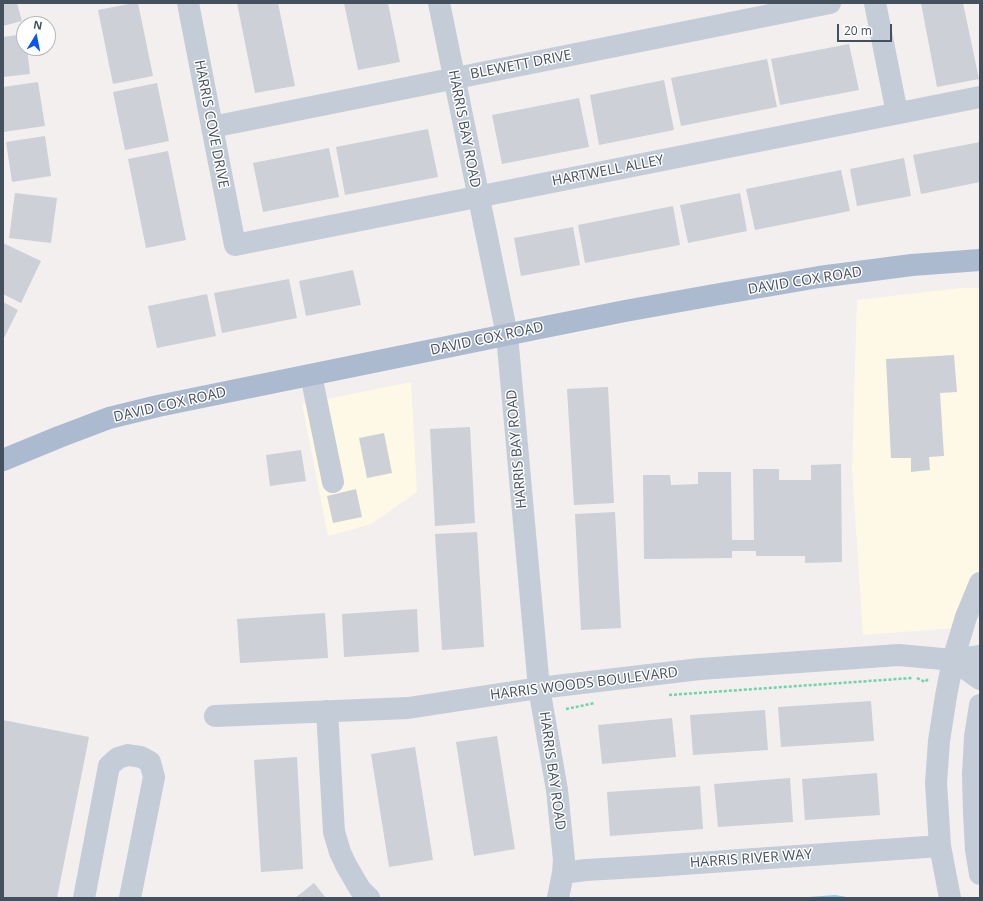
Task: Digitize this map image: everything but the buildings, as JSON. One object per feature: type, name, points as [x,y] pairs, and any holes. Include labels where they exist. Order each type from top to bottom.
[{"type":"main road","name":"DAVID COX ROAD","points":[[3,460],[109,418],[158,406],[632,310],[722,294],[819,278],[912,266],[980,260]]},
{"type":"street","name":"HARRIS COVE DRIVE","points":[[188,3],[235,245]]},
{"type":"street","name":"HARRIS BAY ROAD","points":[[439,3],[507,335],[539,688],[557,790],[564,860],[558,898]]},
{"type":"street","name":"BLEWETT DRIVE","points":[[212,127],[830,3]]},
{"type":"street","points":[[875,3],[897,113]]},
{"type":"street","name":"HARTWELL ALLEY","points":[[235,245],[980,97]]},
{"type":"street","points":[[311,375],[333,482]]},
{"type":"street","points":[[950,898],[940,846],[936,783],[939,741],[953,660],[966,617],[980,583]]},
{"type":"street","name":"HARRIS WOODS BOULEVARD","points":[[215,716],[408,708],[539,688],[700,669],[900,655],[953,660],[980,656]]},
{"type":"street","points":[[953,660],[980,679]]},
{"type":"street","points":[[980,705],[975,737],[973,774],[976,850],[980,874]]},
{"type":"street","points":[[327,711],[334,832],[346,865],[360,889],[369,898]]},
{"type":"street","points":[[84,898],[109,766],[118,758],[128,755],[141,757],[150,762],[154,776],[130,898]]},
{"type":"street","name":"HARRIS RIVER WAY","points":[[563,873],[586,870],[940,846]]},
{"type":"path","points":[[667,695],[916,678],[925,682],[930,677]]},
{"type":"path","points":[[566,709],[597,703]]},
{"type":"shaded area","points":[[961,288],[980,288],[980,569],[956,628],[863,635],[852,468],[857,300]]},
{"type":"shaded area","points":[[411,382],[417,492],[371,524],[328,536],[302,404]]},
{"type":"water","points":[[835,895],[852,898],[796,898]]}]
